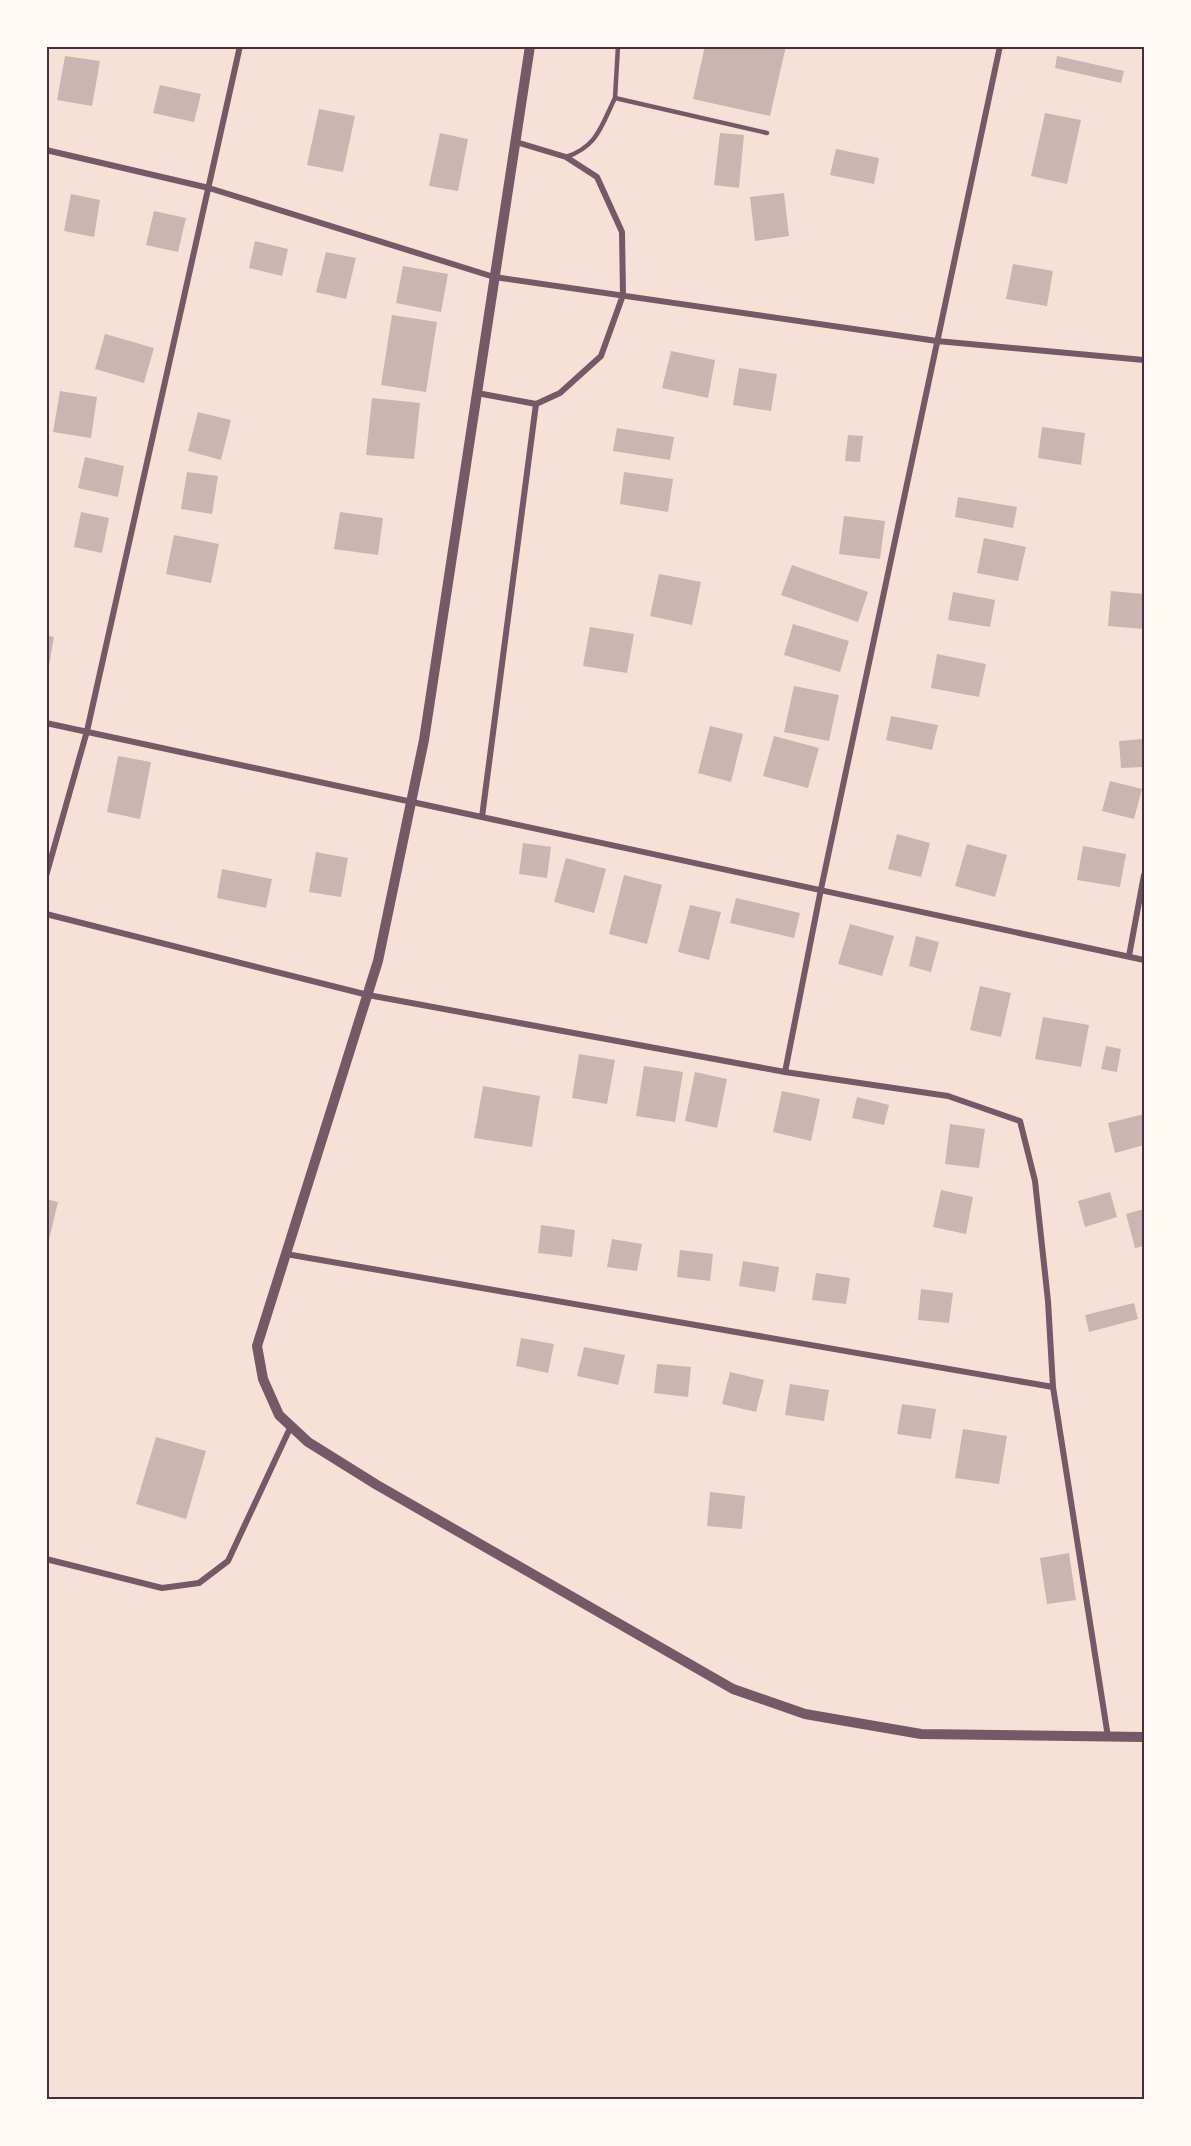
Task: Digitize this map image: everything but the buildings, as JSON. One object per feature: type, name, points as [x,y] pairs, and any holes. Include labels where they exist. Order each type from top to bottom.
[{"type":"street","points":[[46,876],[87,732],[240,46]]},
{"type":"street","points":[[530,46],[424,740],[378,961],[258,1346],[263,1379],[279,1415],[308,1443],[733,1689],[805,1714],[921,1734],[1144,1737]]},
{"type":"street","points":[[786,1072],[821,889],[1000,46]]},
{"type":"street","points":[[477,393],[536,404],[560,393],[601,356],[623,296],[622,232],[597,177],[566,157],[516,142]]},
{"type":"street","points":[[46,150],[209,188],[494,277],[937,341],[1144,360]]},
{"type":"street","points":[[482,817],[536,404]]},
{"type":"street","points":[[46,723],[1144,960]]},
{"type":"street","points":[[1129,956],[1144,875]]},
{"type":"street","points":[[46,914],[368,995],[786,1072],[948,1096],[1020,1121],[1035,1180],[1048,1301],[1053,1387],[1108,1737]]},
{"type":"street","points":[[286,1254],[1053,1387]]},
{"type":"street","points":[[46,1558],[162,1588],[199,1583],[228,1561],[291,1426]]},
{"type":"lane","points":[[566,157],[581,152],[593,142],[615,98],[618,46]]},
{"type":"lane","points":[[615,98],[767,133]]}]
